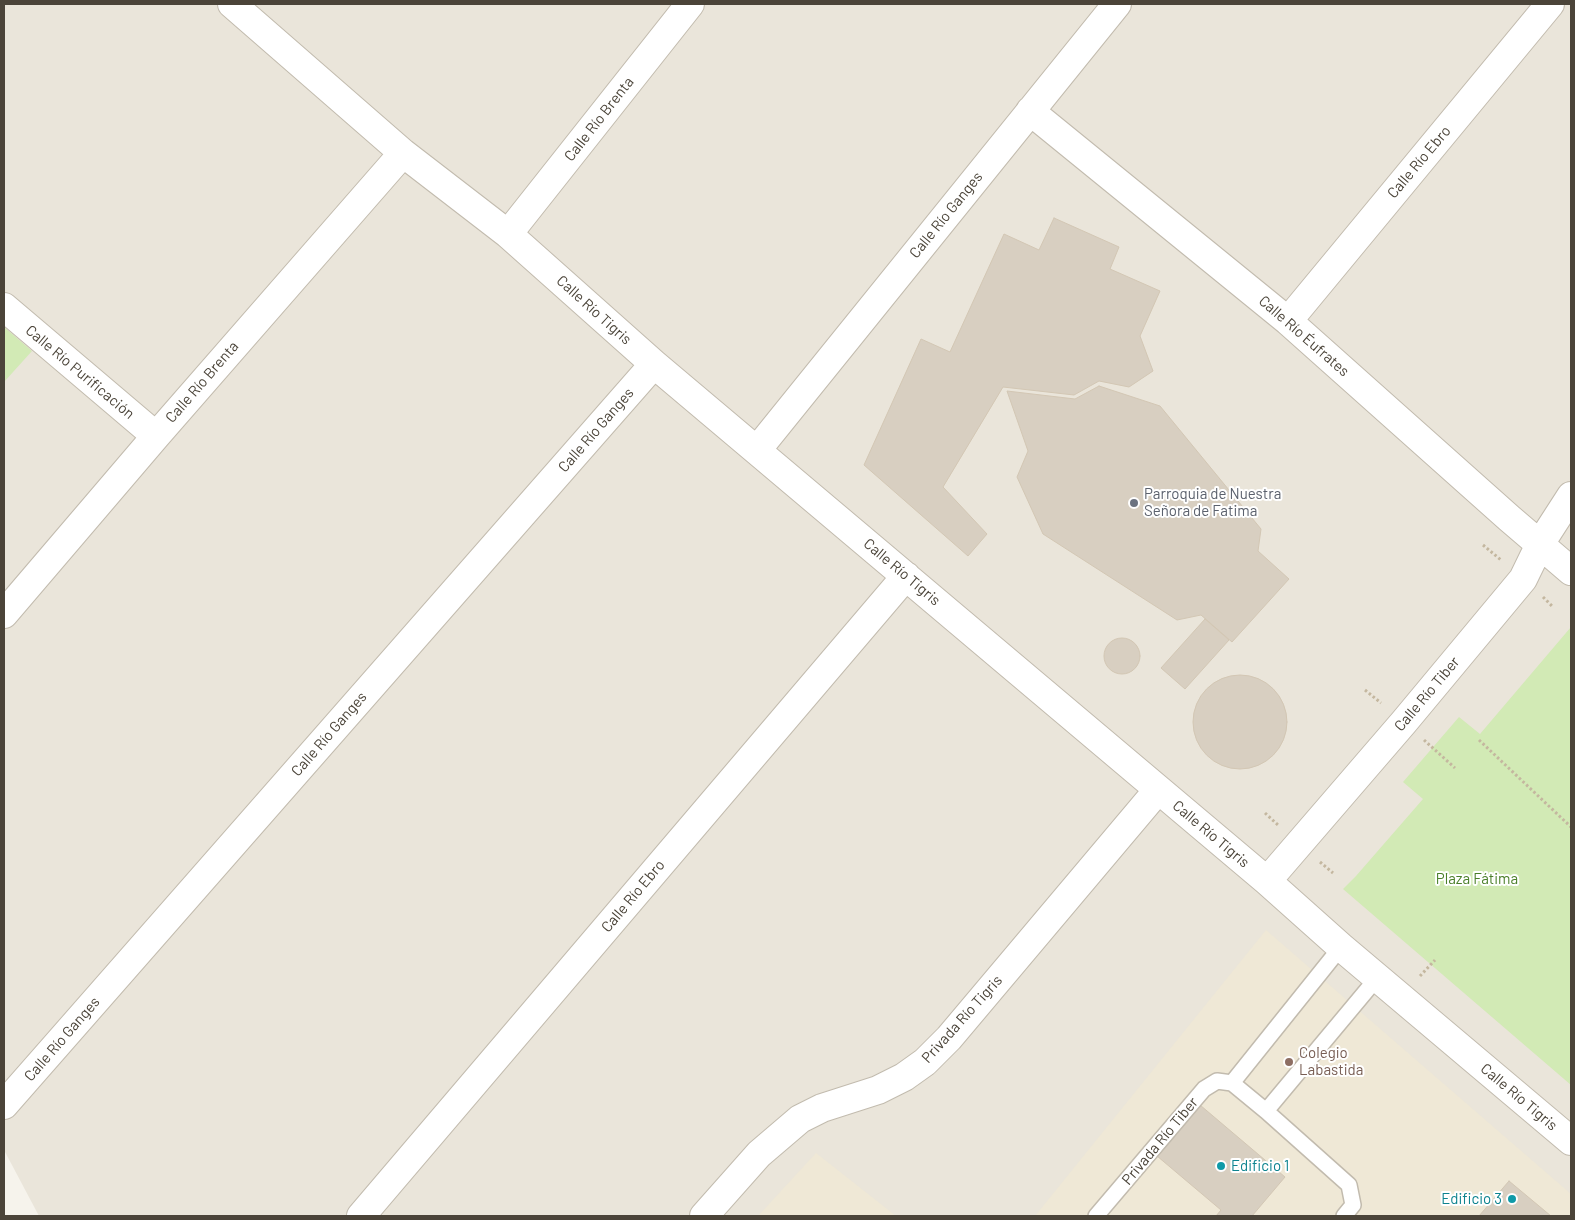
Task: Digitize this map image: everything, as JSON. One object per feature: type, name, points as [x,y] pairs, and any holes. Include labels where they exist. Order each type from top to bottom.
[{"type":"street","name":"Calle Río Brenta","points":[[508,234],[690,4]]},
{"type":"street","name":"Calle Río Ganges","points":[[757,450],[1117,4]]},
{"type":"street","name":"Calle Río Ebro","points":[[1288,321],[1550,4]]},
{"type":"street","name":"Calle Río Tigris","points":[[242,7],[403,152],[508,234],[654,364],[1267,881],[1571,1142]]},
{"type":"street","name":"Calle Río Éufrates","points":[[1030,111],[1288,321],[1571,571]]},
{"type":"street","name":"Calle Río Brenta","points":[[4,614],[403,152]]},
{"type":"street","name":"Calle Río Purificación","points":[[4,307],[156,436]]},
{"type":"street","name":"Calle Río Ganges","points":[[4,1105],[654,364]]},
{"type":"street","name":"Calle Río Tiber","points":[[1267,881],[1404,722],[1523,579],[1540,544],[1571,496]]},
{"type":"street","name":"Calle Río Ebro","points":[[360,1216],[906,576]]},
{"type":"street","name":"Privada Río Tigris","points":[[704,1216],[759,1154],[800,1119],[822,1108],[878,1090],[904,1078],[925,1062],[949,1038],[1158,790]]},
{"type":"lane","points":[[1342,947],[1232,1083],[1349,1185],[1353,1205],[1344,1216]]},
{"type":"lane","points":[[1266,1111],[1378,978]]},
{"type":"lane","name":"Privada Río Tiber","points":[[1096,1216],[1204,1089],[1217,1081],[1232,1083]]},
{"type":"path","points":[[1479,740],[1571,827]]},
{"type":"shaded area","points":[[4,4],[1571,4],[1571,1216],[39,1216],[4,1150]]},
{"type":"shaded area","name":"Colegio Labastida","points":[[1266,930],[1571,1194],[1571,1216],[1035,1216]]},
{"type":"shaded area","points":[[816,1153],[896,1216],[758,1216]]},
{"type":"green space","points":[[4,327],[32,351],[4,382]]},
{"type":"green space","name":"Plaza Fátima","points":[[1571,627],[1571,1085],[1343,889],[1423,799],[1403,782],[1459,717],[1480,734]]},
{"type":"building","points":[[1054,218],[1119,247],[1110,269],[1160,291],[1140,336],[1153,371],[1129,387],[1099,381],[1074,395],[1003,387],[943,487],[987,534],[968,556],[864,465],[921,339],[950,352],[1004,234],[1039,250]]},
{"type":"building","name":"Parroquia de Nuestra Señora de Fatima","points":[[1099,386],[1160,406],[1261,529],[1258,551],[1289,579],[1232,642],[1201,615],[1177,620],[1043,534],[1017,477],[1028,451],[1007,391],[1075,399]]},
{"type":"building","points":[[1205,619],[1229,640],[1185,689],[1161,668]]},
{"type":"building","points":[[1122,638],[1129,639],[1135,643],[1139,649],[1139,663],[1135,669],[1129,673],[1122,674],[1115,673],[1109,669],[1105,663],[1104,656],[1105,649],[1109,643],[1115,639]]},
{"type":"building","points":[[1240,675],[1258,679],[1273,689],[1283,704],[1287,722],[1283,740],[1273,755],[1258,765],[1240,769],[1222,765],[1207,755],[1197,740],[1193,722],[1197,704],[1207,689],[1222,679]]},
{"type":"building","name":"Edificio 1","points":[[1200,1105],[1285,1177],[1252,1216],[1216,1216],[1221,1210],[1157,1156]]},
{"type":"building","name":"Edificio 3","points":[[1509,1181],[1551,1216],[1479,1216]]},
{"type":"place","name":"Parroquia de Nuestra Señora de Fatima","points":[[1134,503]]},
{"type":"place","name":"Colegio Labastida","points":[[1289,1062]]},
{"type":"place","name":"Edificio 1","points":[[1221,1166]]},
{"type":"place","name":"Edificio 3","points":[[1512,1199]]}]
